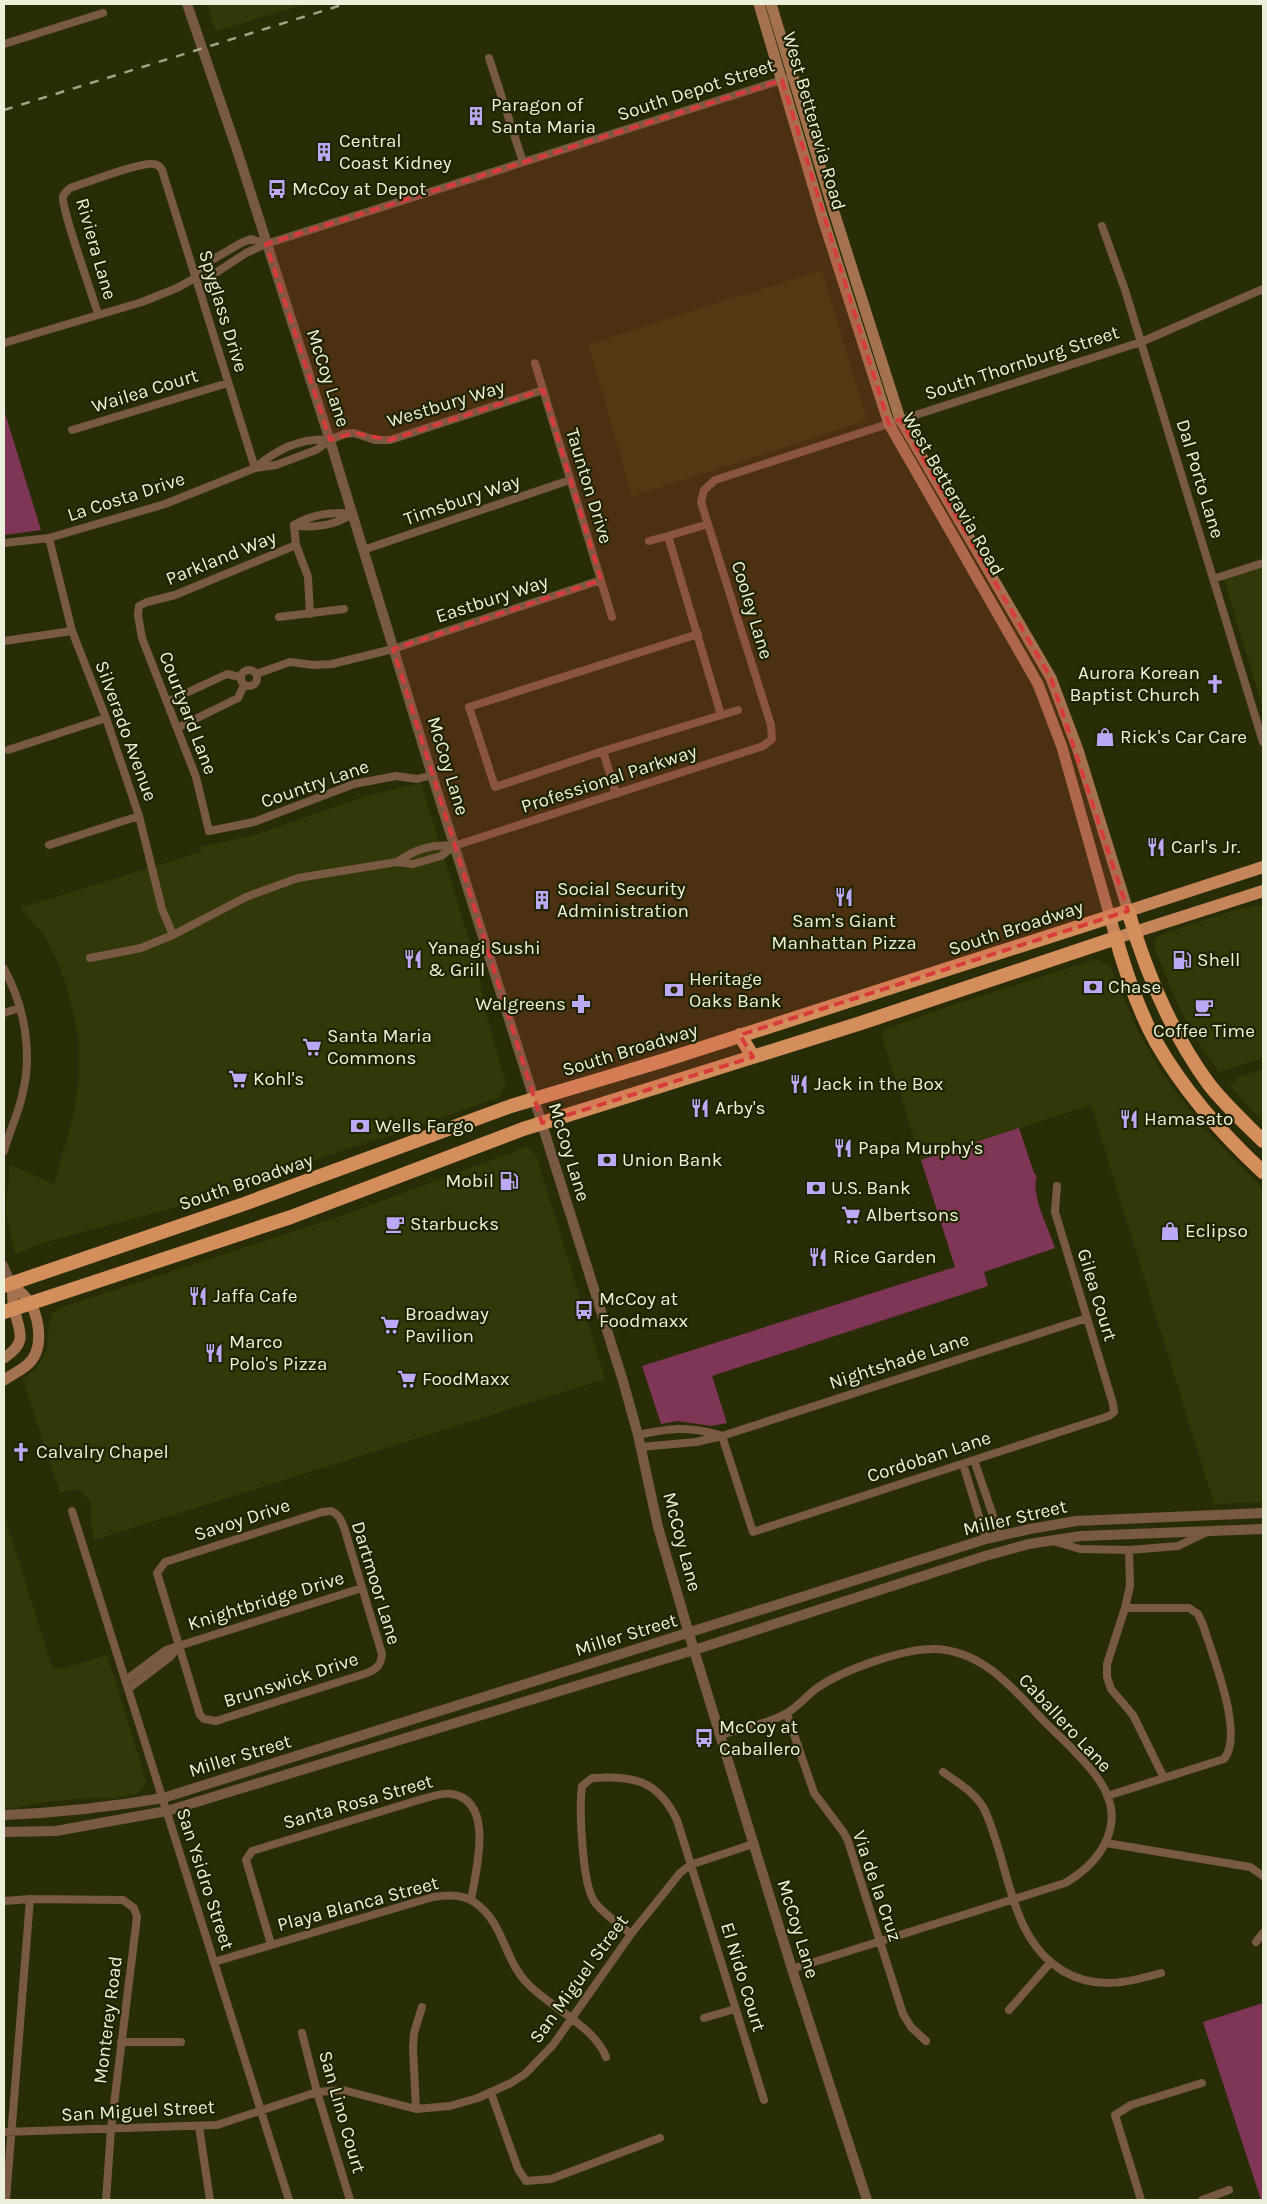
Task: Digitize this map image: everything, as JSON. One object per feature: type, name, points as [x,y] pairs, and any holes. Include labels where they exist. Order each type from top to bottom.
[{"type":"highway","name":"South Broadway","points":[[8,1285],[244,1204],[534,1098],[666,1060],[1128,911]]},
{"type":"highway","name":"West Betteravia Road","points":[[1128,911],[1150,978],[1173,1027],[1209,1084],[1228,1107],[1263,1140]]},
{"type":"highway","points":[[9,1310],[290,1217],[542,1124],[1116,938],[1125,969],[1141,1008],[1154,1037],[1168,1061],[1207,1114],[1263,1172]]},
{"type":"highway","points":[[746,1033],[753,1057]]},
{"type":"main road","name":"West Betteravia Road","points":[[759,4],[788,78],[834,212],[900,419],[1051,678],[1078,750],[1128,911]]},
{"type":"main road","name":"West Betteravia Road","points":[[772,4],[822,216],[889,424],[986,590],[1040,689],[1062,747],[1116,938]]},
{"type":"main road","name":"South Broadway","points":[[1128,911],[1263,867]]},
{"type":"main road","points":[[1116,938],[1263,891]]},
{"type":"main road","points":[[4,1380],[28,1365],[35,1356],[39,1346],[39,1338],[30,1303],[8,1285]]},
{"type":"main road","points":[[4,1358],[13,1352],[22,1335],[9,1310],[8,1285]]},
{"type":"street","name":"McCoy Lane","points":[[188,4],[330,440],[454,846],[534,1098],[638,1435],[658,1528],[689,1634],[792,1969],[867,2200]]},
{"type":"street","points":[[4,44],[103,13]]},
{"type":"street","points":[[489,58],[522,162]]},
{"type":"street","name":"South Depot Street","points":[[266,244],[788,78]]},
{"type":"street","name":"Spyglass Drive","points":[[64,194],[70,188],[120,171],[151,163],[158,164],[162,170],[255,468]]},
{"type":"street","name":"Riviera Lane","points":[[64,194],[62,199],[98,314]]},
{"type":"street","name":"Dal Porto Lane","points":[[1102,226],[1122,281],[1263,742]]},
{"type":"street","points":[[195,278],[205,264],[241,243],[251,239],[266,244]]},
{"type":"street","points":[[4,343],[142,302],[177,288],[195,278],[211,276],[246,253],[266,244]]},
{"type":"street","name":"South Thornburg Street","points":[[704,490],[715,480],[1140,342],[1263,289]]},
{"type":"street","name":"Taunton Drive","points":[[535,364],[612,618]]},
{"type":"street","name":"Wailea Court","points":[[72,430],[228,383]]},
{"type":"street","name":"Westbury Way","points":[[330,440],[354,433],[375,440],[390,440],[543,390]]},
{"type":"street","name":"La Costa Drive","points":[[255,468],[271,454],[312,438],[330,440]]},
{"type":"street","name":"La Costa Drive","points":[[4,543],[49,538],[166,504],[255,468],[276,466],[316,450],[330,440]]},
{"type":"street","name":"Timsbury Way","points":[[363,550],[570,480]]},
{"type":"street","name":"Cooley Lane","points":[[704,490],[701,502],[771,726],[772,739]]},
{"type":"street","name":"Parkland Way","points":[[140,606],[176,595],[296,545],[294,525],[306,528],[342,521],[352,514]]},
{"type":"street","points":[[649,541],[708,524]]},
{"type":"street","points":[[668,536],[721,715]]},
{"type":"street","name":"Silverado Avenue","points":[[49,538],[72,631],[106,718],[139,816],[162,909],[173,935]]},
{"type":"street","points":[[296,545],[308,577],[310,614]]},
{"type":"street","points":[[1213,579],[1263,563]]},
{"type":"street","name":"Eastbury Way","points":[[256,674],[290,662],[313,665],[332,664],[393,649],[601,580]]},
{"type":"street","name":"Courtyard Lane","points":[[140,606],[138,615],[142,638],[196,777],[209,831]]},
{"type":"street","points":[[279,617],[344,609]]},
{"type":"street","points":[[4,641],[72,631]]},
{"type":"street","points":[[698,634],[469,707],[495,787],[603,750],[738,710]]},
{"type":"street","points":[[240,677],[246,670],[253,671],[256,674],[257,680],[253,685],[244,685]]},
{"type":"street","points":[[167,702],[227,674],[240,677]]},
{"type":"street","points":[[240,677],[244,685]]},
{"type":"street","points":[[177,728],[238,698],[244,685]]},
{"type":"street","points":[[8,750],[106,718]]},
{"type":"street","name":"Professional Parkway","points":[[90,958],[141,948],[173,935],[246,896],[298,878],[396,862],[413,864],[441,856],[454,846],[763,746],[772,739]]},
{"type":"street","points":[[603,750],[616,794]]},
{"type":"street","name":"Country Lane","points":[[209,831],[254,822],[354,784],[396,776],[417,779],[432,775]]},
{"type":"street","points":[[49,846],[139,816]]},
{"type":"street","name":"Professional Parkway","points":[[396,862],[410,853],[437,844],[454,846]]},
{"type":"street","points":[[4,969],[19,1008],[28,1049],[26,1082],[4,1150]]},
{"type":"street","points":[[4,1013],[19,1008]]},
{"type":"street","name":"Gilea Court","points":[[1056,1186],[1055,1212],[1114,1412]]},
{"type":"street","points":[[4,1265],[8,1285]]},
{"type":"street","name":"Nightshade Lane","points":[[640,1447],[696,1442],[722,1436],[1087,1318]]},
{"type":"street","name":"Cordoban Lane","points":[[722,1436],[753,1532],[1109,1416],[1114,1412]]},
{"type":"street","points":[[638,1435],[678,1427],[698,1429],[722,1436]]},
{"type":"street","points":[[974,1460],[1000,1536]]},
{"type":"street","points":[[963,1464],[986,1539]]},
{"type":"street","name":"San Ysidro Street","points":[[72,1511],[289,2200]]},
{"type":"street","name":"Savoy Drive","points":[[179,1645],[158,1573],[165,1562],[322,1512],[330,1511],[336,1514]]},
{"type":"street","name":"Miller Street","points":[[4,1815],[100,1808],[163,1798],[986,1539],[1076,1521],[1263,1513]]},
{"type":"street","name":"Dartmoor Lane","points":[[336,1514],[346,1534],[382,1654],[381,1663]]},
{"type":"street","name":"Miller Street","points":[[4,1832],[56,1831],[167,1811],[694,1650],[985,1556],[1051,1540],[1081,1536],[1263,1529]]},
{"type":"street","name":"Miller Street","points":[[1051,1540],[1080,1549],[1129,1550],[1178,1546],[1211,1530]]},
{"type":"street","points":[[1129,1550],[1130,1586],[1107,1664],[1107,1678],[1111,1689],[1133,1715],[1164,1778]]},
{"type":"street","name":"Knightbridge Drive","points":[[126,1680],[166,1650],[362,1588]]},
{"type":"street","points":[[1107,1796],[1224,1759],[1227,1756],[1230,1745],[1231,1725],[1229,1709],[1204,1625],[1198,1614],[1192,1610],[1125,1608]]},
{"type":"street","name":"Knightbridge Drive","points":[[128,1689],[170,1657],[179,1645]]},
{"type":"street","name":"Brunswick Drive","points":[[179,1645],[200,1715],[208,1721],[216,1721],[367,1673],[376,1669],[381,1663]]},
{"type":"street","name":"Caballero Lane","points":[[721,1735],[787,1714],[823,1684],[869,1664],[920,1650],[956,1651],[977,1660],[998,1674],[1100,1780],[1107,1796],[1111,1824],[1106,1843],[1098,1857],[1083,1872],[1065,1883],[792,1969]]},
{"type":"street","name":"Via de la Cruz","points":[[787,1714],[814,1793],[848,1841],[903,2014],[911,2027],[926,2041]]},
{"type":"street","points":[[943,1772],[975,1796],[982,1805],[999,1850],[1013,1899],[1031,1942],[1050,1963],[1068,1974],[1095,1983],[1120,1984],[1162,1973]]},
{"type":"street","name":"El Nido Court","points":[[631,1934],[595,1903],[590,1894],[585,1872],[580,1800],[584,1783],[592,1778],[628,1779],[643,1782],[658,1790],[669,1803],[677,1820],[764,2100]]},
{"type":"street","name":"Santa Rosa Street","points":[[271,1944],[246,1860],[252,1851],[422,1799],[450,1793],[467,1800],[476,1810],[479,1820],[478,1852],[472,1900]]},
{"type":"street","points":[[1106,1843],[1250,1867],[1263,1876]]},
{"type":"street","name":"San Miguel Street","points":[[4,2132],[200,2127],[231,2121],[317,2092],[342,2090],[416,2109],[450,2106],[491,2093],[525,2074],[553,2045],[631,1934],[674,1880],[690,1865],[754,1844]]},
{"type":"street","name":"Playa Blanca Street","points":[[214,1962],[433,1897],[456,1896],[472,1900]]},
{"type":"street","points":[[4,1901],[30,1899],[13,2132],[6,2200]]},
{"type":"street","name":"Monterey Road","points":[[30,1899],[123,1900],[131,1905],[137,1917],[111,2129],[106,2200]]},
{"type":"street","points":[[472,1900],[480,1906],[500,1932],[509,1958],[528,1984],[595,2039],[606,2057]]},
{"type":"street","points":[[1256,1942],[1263,1933]]},
{"type":"street","points":[[1009,2010],[1050,1963]]},
{"type":"street","points":[[416,2109],[413,2048],[414,2033],[422,2007]]},
{"type":"street","points":[[704,2018],[735,2009]]},
{"type":"street","name":"San Lino Court","points":[[302,2033],[317,2092],[350,2200]]},
{"type":"street","points":[[122,2042],[181,2042]]},
{"type":"street","points":[[1141,2200],[1115,2116],[1131,2105],[1202,2083]]},
{"type":"street","points":[[491,2093],[518,2169],[526,2181],[551,2179],[660,2138]]},
{"type":"street","points":[[200,2127],[210,2200]]},
{"type":"street","points":[[1202,2200],[1228,2190]]},
{"type":"highlighted area","points":[[782,80],[889,424],[900,419],[1051,678],[1128,911],[740,1035],[753,1057],[542,1123],[393,649],[601,580],[543,390],[390,440],[354,433],[330,440],[266,244]]},
{"type":"shaded area","points":[[207,4],[306,4],[216,31]]},
{"type":"shaded area","points":[[822,270],[867,420],[632,497],[588,344]]},
{"type":"shaded area","points":[[4,410],[41,530],[4,535]]},
{"type":"shaded area","points":[[1263,567],[1263,709],[1224,579]]},
{"type":"shaded area","points":[[421,783],[478,970],[485,1010],[506,1083],[499,1097],[391,1136],[374,1140],[173,1208],[46,1242],[15,1254],[6,1211],[10,1165],[54,1184],[72,1120],[79,1083],[79,1040],[68,990],[58,962],[43,934],[20,908],[201,852],[200,847],[255,835],[366,796]]},
{"type":"shaded area","points":[[1263,905],[1263,1058],[1219,1072],[1194,1036],[1179,1007],[1155,949],[1155,939],[1160,935],[1238,909]]},
{"type":"shaded area","points":[[1097,959],[1110,966],[1139,1033],[1159,1068],[1181,1099],[1207,1131],[1263,1189],[1263,1502],[1214,1504],[1091,1105],[921,1160],[881,1033],[886,1029],[950,1006]]},
{"type":"shaded area","points":[[1263,1069],[1263,1122],[1230,1086],[1239,1077]]},
{"type":"shaded area","points":[[1019,1128],[1034,1173],[1037,1176],[1036,1192],[1038,1202],[1055,1248],[984,1272],[988,1286],[712,1376],[727,1423],[711,1426],[678,1421],[661,1424],[642,1366],[955,1267],[921,1160]]},
{"type":"shaded area","name":"Broadway Pavilion","points":[[527,1147],[536,1155],[605,1379],[94,1540],[91,1524],[91,1503],[81,1491],[72,1489],[60,1493],[23,1379],[34,1371],[47,1351],[49,1325],[53,1313],[63,1307],[341,1216]]},
{"type":"shaded area","points":[[4,1514],[52,1667],[62,1669],[107,1655],[146,1780],[144,1787],[136,1794],[115,1798],[44,1802],[15,1808],[4,1808]]},
{"type":"shaded area","points":[[1263,2003],[1263,2200],[1261,2200],[1203,2022]]},
{"type":"railway","points":[[4,110],[345,4]]},
{"type":"place","name":"Paragon of Santa Maria","points":[[476,116]]},
{"type":"place","name":"Central Coast Kidney","points":[[324,152]]},
{"type":"place","name":"McCoy at Depot","points":[[277,189]]},
{"type":"place","name":"Aurora Korean Baptist Church","points":[[1215,684]]},
{"type":"place","name":"Rick's Car Care","points":[[1105,737]]},
{"type":"place","name":"Carl's Jr.","points":[[1156,847]]},
{"type":"place","name":"Sam's Giant Manhattan Pizza","points":[[844,897]]},
{"type":"place","name":"Social Security Administration","points":[[542,900]]},
{"type":"place","name":"Yanagi Sushi & Grill","points":[[413,959]]},
{"type":"place","name":"Shell","points":[[1182,960]]},
{"type":"place","name":"Chase","points":[[1093,987]]},
{"type":"place","name":"Heritage Oaks Bank","points":[[674,990]]},
{"type":"place","name":"Walgreens","points":[[581,1004]]},
{"type":"place","name":"Coffee Time","points":[[1204,1007]]},
{"type":"place","name":"Santa Maria Commons","points":[[312,1047]]},
{"type":"place","name":"Kohl's","points":[[238,1079]]},
{"type":"place","name":"Jack in the Box","points":[[799,1084]]},
{"type":"place","name":"Arby's","points":[[700,1108]]},
{"type":"place","name":"Hamasato","points":[[1129,1119]]},
{"type":"place","name":"Wells Fargo","points":[[360,1126]]},
{"type":"place","name":"Papa Murphy's","points":[[843,1148]]},
{"type":"place","name":"Union Bank","points":[[607,1160]]},
{"type":"place","name":"Mobil","points":[[509,1181]]},
{"type":"place","name":"U.S. Bank","points":[[816,1188]]},
{"type":"place","name":"Albertsons","points":[[851,1215]]},
{"type":"place","name":"Starbucks","points":[[395,1224]]},
{"type":"place","name":"Eclipso","points":[[1170,1231]]},
{"type":"place","name":"Rice Garden","points":[[818,1257]]},
{"type":"place","name":"Jaffa Cafe","points":[[198,1296]]},
{"type":"place","name":"McCoy at Foodmaxx","points":[[584,1310]]},
{"type":"place","name":"Broadway Pavilion","points":[[390,1325]]},
{"type":"place","name":"Marco Polo's Pizza","points":[[214,1353]]},
{"type":"place","name":"FoodMaxx","points":[[407,1379]]},
{"type":"place","name":"Calvalry Chapel","points":[[21,1452]]},
{"type":"place","name":"McCoy at Caballero","points":[[704,1738]]}]
